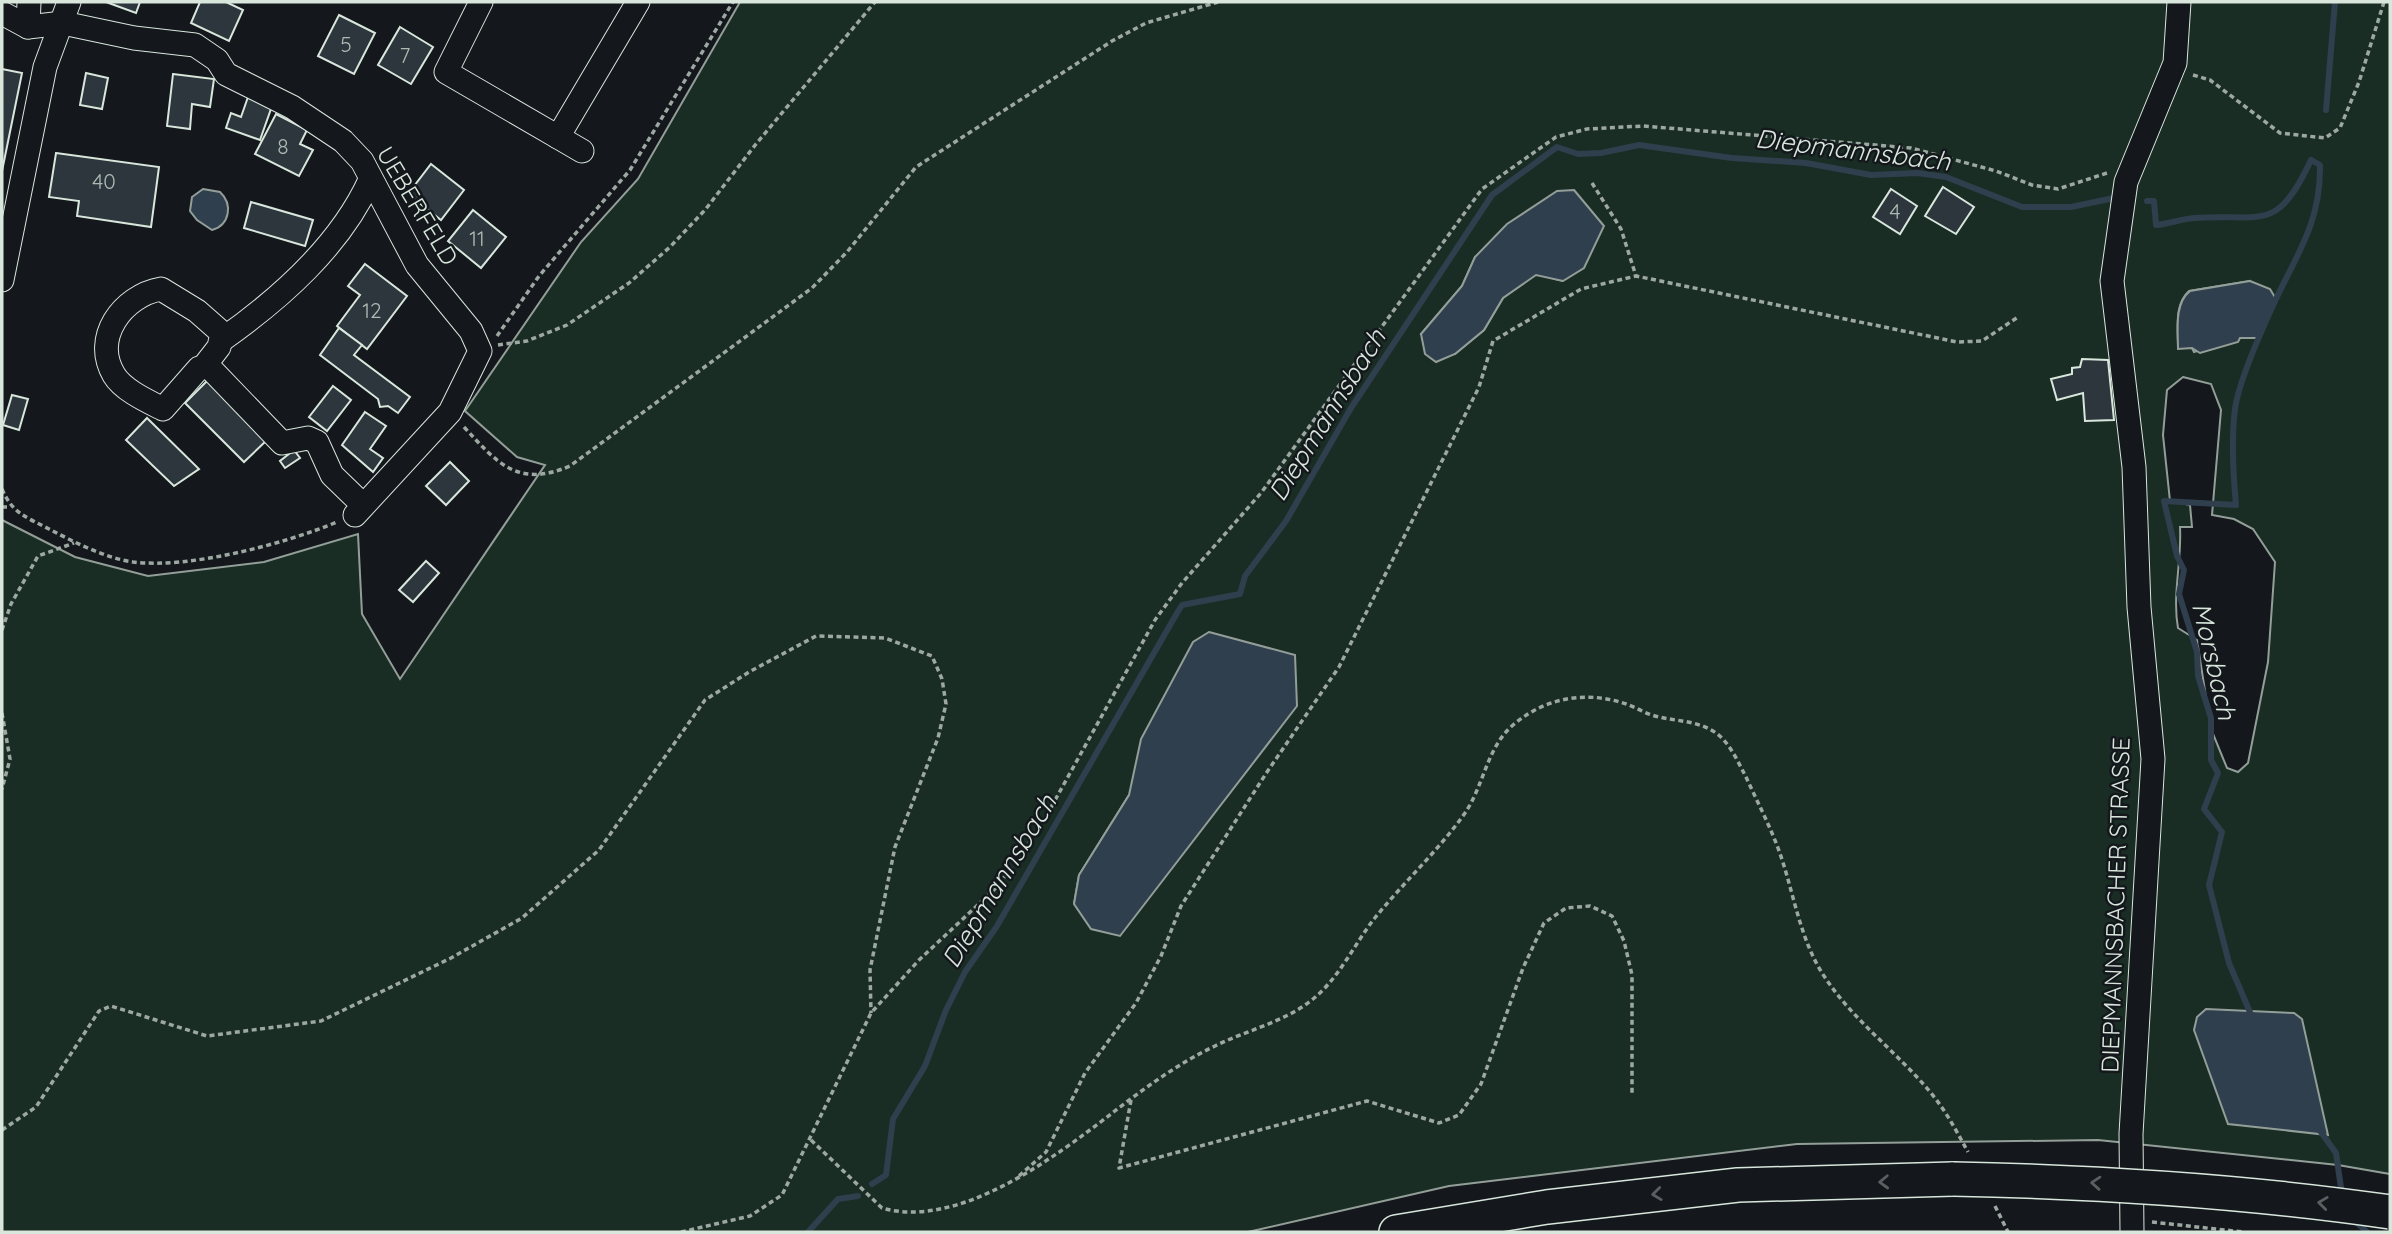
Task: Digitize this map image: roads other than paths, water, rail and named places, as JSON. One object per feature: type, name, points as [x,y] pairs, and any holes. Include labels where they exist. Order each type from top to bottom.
[{"type":"highway","points":[[1396,1232],[1547,1206],[1738,1185],[1963,1172],[2219,1191],[2390,1212]]},
{"type":"street","points":[[2,13],[28,27],[29,2]]},
{"type":"street","points":[[481,2],[446,72],[582,151]]},
{"type":"street","points":[[558,137],[638,2]]},
{"type":"street","name":"DIEPMANNSBACHER STRASSE","points":[[2132,1226],[2132,1134],[2153,759],[2139,607],[2132,455],[2112,281],[2116,239],[2132,163],[2172,69],[2178,45],[2179,2]]},
{"type":"street","points":[[2,281],[46,68],[66,12]]},
{"type":"street","name":"UEBERFELD","points":[[28,27],[66,12],[134,38],[195,45],[217,61],[226,74],[292,107],[344,142],[362,161],[417,265],[471,331],[479,352],[450,412],[359,510],[332,475],[317,442],[308,438],[282,443],[205,365]]},
{"type":"street","points":[[223,338],[218,328],[160,289],[134,300],[122,309],[106,339],[107,360],[115,377],[163,409],[199,368],[205,365],[223,338],[274,301],[331,242],[360,203],[370,180]]},
{"type":"water","points":[[203,189],[220,192],[227,202],[226,219],[212,230],[197,220],[190,211],[192,197]]},
{"type":"water","points":[[1574,190],[1604,226],[1584,268],[1563,281],[1536,275],[1503,298],[1484,330],[1455,354],[1436,362],[1425,354],[1421,334],[1462,286],[1475,257],[1507,224],[1557,191]]},
{"type":"water","points":[[2250,281],[2270,289],[2276,299],[2259,338],[2240,338],[2238,342],[2200,353],[2192,348],[2178,349],[2179,310],[2190,291]]},
{"type":"water","points":[[1209,632],[1295,655],[1297,706],[1120,936],[1091,929],[1074,904],[1079,875],[1129,795],[1141,739],[1193,642]]},
{"type":"water","points":[[2206,1009],[2294,1013],[2302,1019],[2328,1135],[2228,1124],[2194,1030],[2197,1017]]},
{"type":"waterway","name":"Morsbach","points":[[2326,110],[2335,2]]},
{"type":"waterway","name":"Diepmannsbach","points":[[872,1184],[886,1175],[893,1119],[925,1066],[946,1010],[965,972],[997,926],[1182,605],[1240,594],[1245,576],[1286,521],[1351,408],[1492,195],[1557,147],[1578,154],[1601,153],[1639,145],[1732,158],[1806,163],[1871,175],[1917,173],[1946,177],[2022,207],[2071,207],[2114,198]]},
{"type":"waterway","name":"Diepmannsbach","points":[[2147,201],[2154,201],[2156,225],[2194,218],[2265,215],[2277,210],[2288,200],[2311,160]]},
{"type":"waterway","name":"Morsbach","points":[[2252,1017],[2229,963],[2209,885],[2222,832],[2204,809],[2218,773],[2211,760],[2211,718],[2198,676],[2197,652],[2179,594],[2184,570],[2177,556],[2164,501],[2236,505],[2233,445],[2237,397],[2258,338],[2313,219],[2320,165],[2311,160]]},
{"type":"waterway","name":"Morsbach","points":[[2318,1128],[2336,1153],[2342,1195]]},
{"type":"waterway","name":"Diepmannsbach","points":[[808,1232],[838,1199],[858,1196]]},
{"type":"waterway","name":"Morsbach","points":[[2354,1220],[2367,1232]]}]
